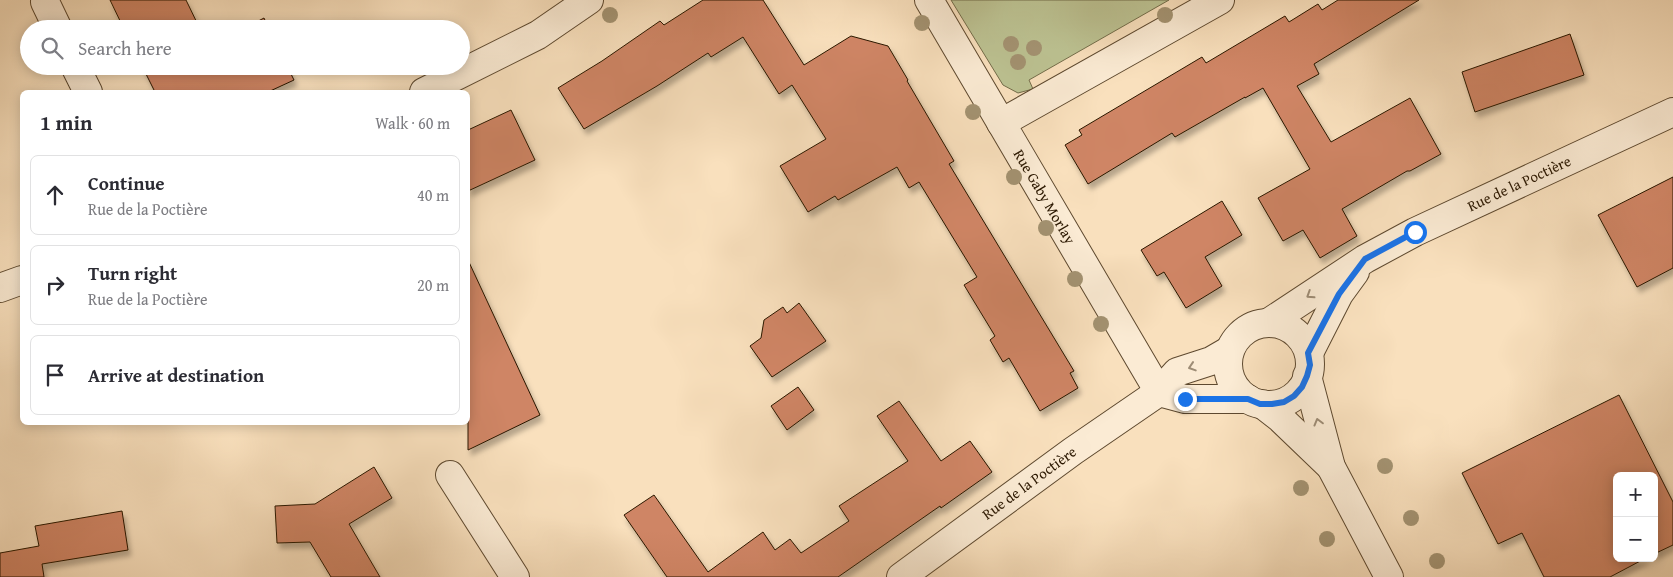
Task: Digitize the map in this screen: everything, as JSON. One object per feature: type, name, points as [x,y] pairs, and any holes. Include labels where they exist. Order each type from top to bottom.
[{"type":"street","points":[[470,69],[538,35],[589,0]]},
{"type":"street","name":"Rue Gaby Morlay","points":[[929,0],[1159,392]]},
{"type":"street","points":[[1000,123],[1220,0]]},
{"type":"street","points":[[45,2],[54,20]]},
{"type":"street","points":[[80,75],[87,90]]},
{"type":"street","points":[[428,90],[458,75]]},
{"type":"street","name":"Rue de la Poctière","points":[[902,577],[1073,451],[1159,392],[1177,372],[1211,361],[1230,350],[1236,339],[1245,330],[1256,325],[1268,323],[1365,259],[1415,232],[1673,112]]},
{"type":"street","name":"Rue de la Poctière","points":[[1159,392],[1185,399],[1272,404],[1284,402],[1294,396],[1302,387],[1308,365],[1339,294],[1365,259]]},
{"type":"street","points":[[0,288],[20,281]]},
{"type":"street","points":[[1268,323],[1288,328],[1298,334],[1304,343],[1331,467],[1389,577]]},
{"type":"street","points":[[1230,350],[1228,361],[1230,378],[1239,392],[1280,418],[1331,467]]},
{"type":"street","points":[[450,475],[515,577]]},
{"type":"green space","points":[[951,0],[1169,0],[1029,80],[1033,89],[1018,93],[1003,85]]},
{"type":"building","points":[[110,0],[186,0],[196,20],[120,20]]},
{"type":"building","points":[[703,0],[763,0],[804,65],[851,36],[888,46],[954,161],[949,164],[1074,371],[1070,373],[1078,388],[1040,411],[1009,358],[1003,362],[990,340],[995,336],[964,285],[977,277],[919,182],[909,188],[897,167],[838,200],[835,196],[808,212],[780,166],[826,139],[792,85],[779,94],[743,37],[711,57],[708,53],[584,129],[558,88],[602,61],[660,21],[664,25]]},
{"type":"building","points":[[1338,0],[1419,0],[1314,64],[1319,74],[1297,86],[1331,142],[1410,98],[1441,154],[1407,171],[1342,209],[1357,236],[1320,258],[1303,230],[1283,241],[1258,198],[1310,169],[1263,88],[1175,137],[1172,133],[1088,184],[1065,145],[1082,135],[1079,130],[1202,57],[1206,63],[1285,16],[1289,22],[1318,4],[1322,10]]},
{"type":"building","points":[[1570,34],[1584,75],[1475,112],[1462,72]]},
{"type":"building","points":[[146,75],[292,75],[294,80],[272,90],[154,90]]},
{"type":"building","points":[[511,110],[535,160],[470,190],[470,129]]},
{"type":"building","points":[[1673,177],[1673,268],[1637,287],[1598,215]]},
{"type":"building","points":[[1222,201],[1242,235],[1205,257],[1222,286],[1186,308],[1164,272],[1157,276],[1141,250]]},
{"type":"building","points":[[470,264],[540,415],[468,450],[468,425],[470,425]]},
{"type":"building","points":[[799,303],[826,341],[772,377],[750,346],[761,338],[764,320],[783,307],[787,313]]},
{"type":"building","points":[[798,387],[814,410],[787,430],[771,406]]},
{"type":"building","points":[[1619,395],[1658,472],[1613,472],[1613,562],[1638,562],[1610,577],[1544,577],[1522,533],[1498,544],[1462,473]]},
{"type":"building","points":[[899,401],[941,461],[970,441],[992,472],[838,577],[667,577],[624,515],[654,495],[708,572],[763,532],[775,550],[790,539],[801,553],[849,521],[839,506],[908,461],[877,416]]},
{"type":"building","points":[[374,467],[392,498],[349,524],[380,577],[331,577],[310,542],[277,543],[275,506],[315,504]]},
{"type":"building","points":[[1658,472],[1673,502],[1673,545],[1658,552]]},
{"type":"building","points":[[122,511],[128,550],[42,564],[44,577],[0,577],[0,553],[39,546],[35,526]]},
{"type":"route","points":[[1185,399],[1248,399],[1260,404],[1272,404],[1284,402],[1294,396],[1302,387],[1307,376],[1310,365],[1308,353],[1339,294],[1365,259],[1415,232]]}]
